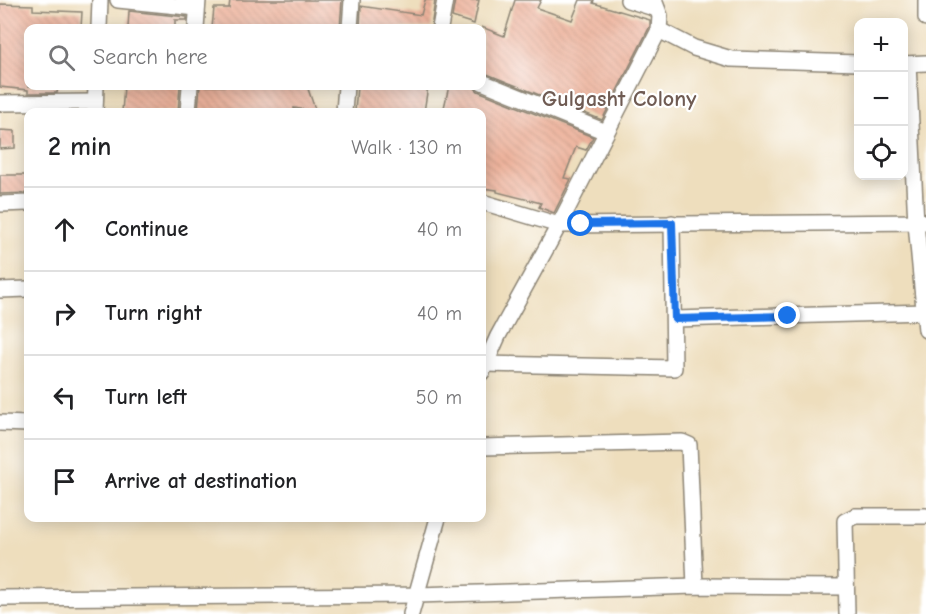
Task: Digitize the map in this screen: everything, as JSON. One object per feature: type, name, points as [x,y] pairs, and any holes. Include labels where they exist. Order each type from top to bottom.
[{"type":"street","points":[[99,24],[100,0]]},
{"type":"street","points":[[118,0],[198,4],[196,24]]},
{"type":"street","points":[[350,24],[352,0]]},
{"type":"street","points":[[441,24],[445,0]]},
{"type":"street","points":[[486,362],[559,225],[661,24],[655,4],[628,0]]},
{"type":"street","points":[[926,0],[926,18]]},
{"type":"street","points":[[658,30],[694,48],[731,59],[854,63]]},
{"type":"street","points":[[908,64],[926,63]]},
{"type":"street","points":[[907,72],[921,223],[926,330]]},
{"type":"street","points":[[486,84],[606,132]]},
{"type":"street","points":[[0,103],[95,107],[96,90]]},
{"type":"street","points":[[188,108],[190,90]]},
{"type":"street","points":[[344,108],[346,90]]},
{"type":"street","points":[[0,204],[24,203]]},
{"type":"street","points":[[486,203],[559,225],[921,223]]},
{"type":"street","points":[[486,368],[674,368],[672,223]]},
{"type":"street","points":[[0,290],[24,289]]},
{"type":"street","points":[[675,319],[925,312]]},
{"type":"street","points":[[486,336],[498,336]]},
{"type":"street","points":[[0,423],[24,424]]},
{"type":"street","points":[[486,447],[682,442],[689,445],[695,586]]},
{"type":"street","points":[[847,614],[845,521],[855,516],[926,516]]},
{"type":"street","points":[[411,614],[437,522]]},
{"type":"street","points":[[0,598],[418,595],[695,586],[846,587]]},
{"type":"building","points":[[230,0],[342,0],[340,24],[212,24],[214,8],[229,8]]},
{"type":"building","points":[[425,0],[435,0],[432,24],[360,24],[361,6],[421,15]]},
{"type":"building","points":[[455,0],[479,0],[474,24],[452,17]]},
{"type":"building","points":[[515,0],[541,0],[537,8],[572,20],[580,0],[594,0],[593,3],[650,20],[650,26],[602,120],[486,74],[486,29],[504,36]]},
{"type":"building","points":[[0,4],[33,5],[33,10],[82,12],[81,24],[24,24],[24,90],[0,87]]},
{"type":"building","points":[[129,11],[187,17],[187,20],[175,20],[175,24],[128,24]]},
{"type":"building","points":[[28,90],[57,90],[57,93],[28,93]]},
{"type":"building","points":[[124,90],[180,90],[178,108],[122,108]]},
{"type":"building","points":[[200,90],[308,90],[315,108],[294,108],[198,108]]},
{"type":"building","points":[[357,90],[427,90],[425,108],[355,108]]},
{"type":"building","points":[[448,90],[477,90],[593,137],[586,150],[576,147],[564,178],[571,179],[554,213],[539,207],[541,203],[486,189],[486,108],[444,108]]},
{"type":"building","points":[[0,130],[15,131],[15,148],[0,149]]},
{"type":"building","points":[[0,175],[24,175],[24,193],[0,194]]},
{"type":"district","name":"Gulgasht Colony","points":[[619,98]]},
{"type":"route","points":[[581,224],[672,223],[675,319],[788,316]]}]
